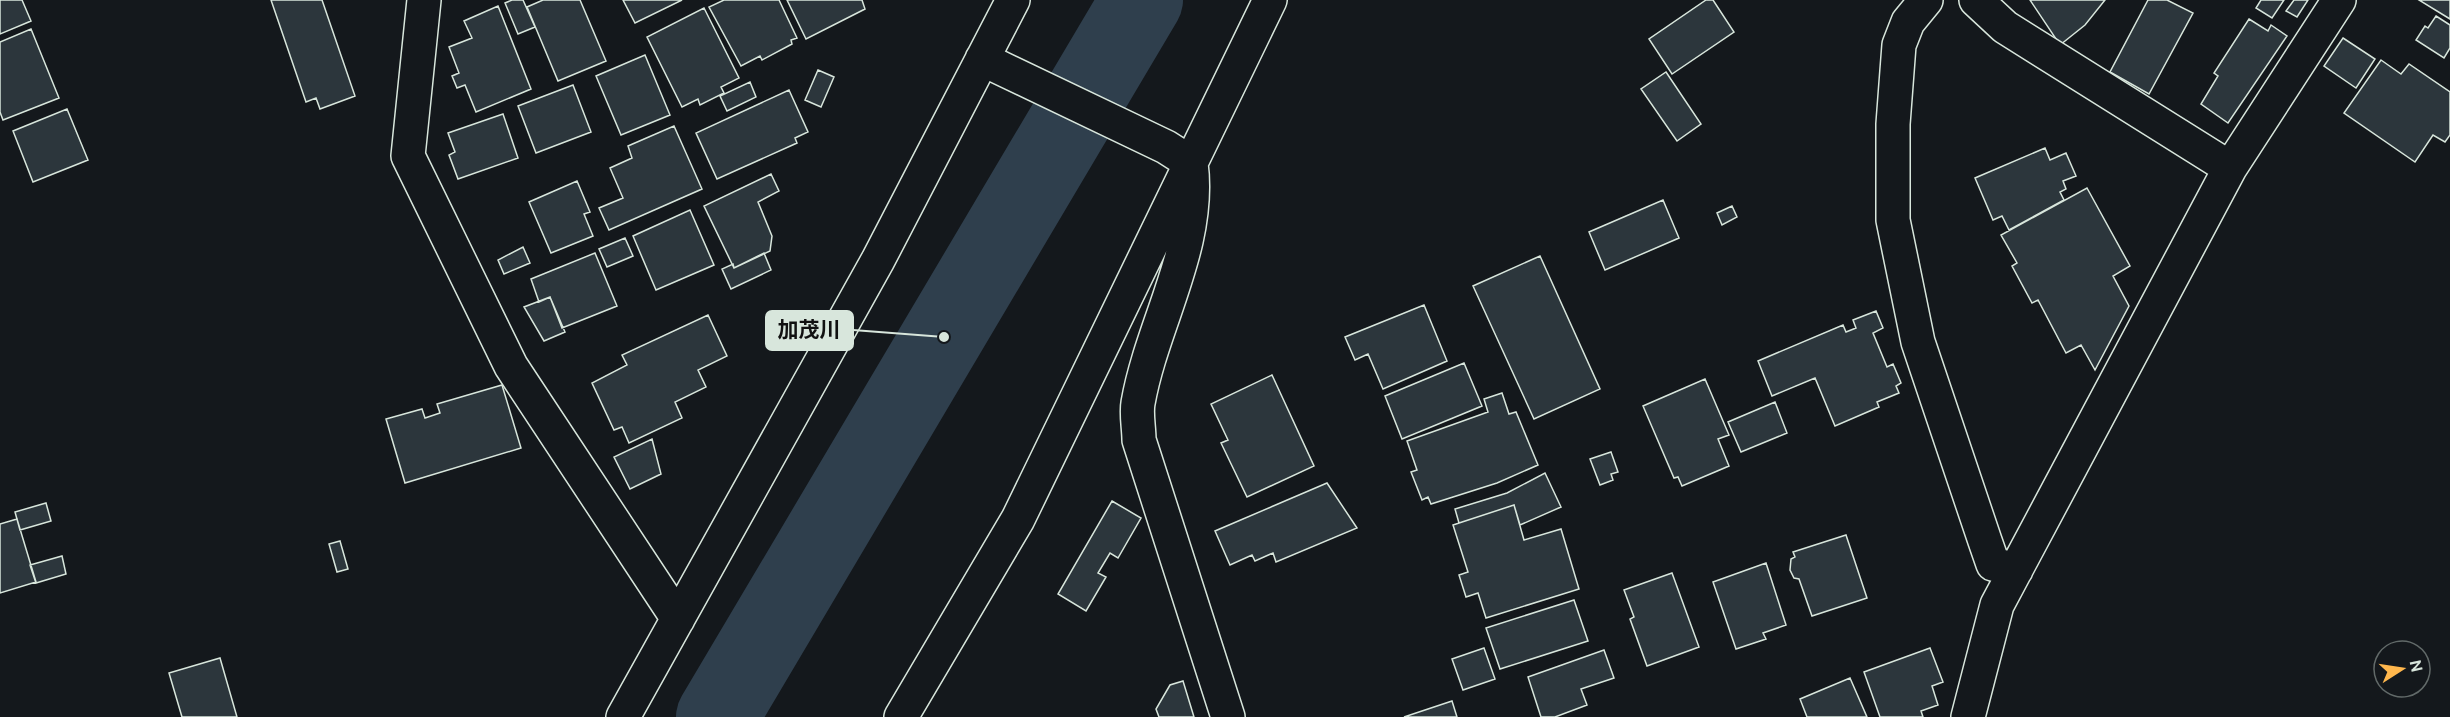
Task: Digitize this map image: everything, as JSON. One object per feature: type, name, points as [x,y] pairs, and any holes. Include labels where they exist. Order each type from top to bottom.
[{"type":"street","points":[[424,0],[408,156],[511,366],[678,619]]},
{"type":"street","points":[[623,717],[878,260],[1013,0]]},
{"type":"street","points":[[901,717],[1018,519],[1270,0]]},
{"type":"street","points":[[1926,0],[1908,22],[1899,45],[1893,124],[1893,220],[1918,342],[1984,540],[1993,564],[2016,570]]},
{"type":"street","points":[[1976,0],[2005,27],[2230,168]]},
{"type":"street","points":[[1968,717],[1997,605],[2230,168],[2339,0]]},
{"type":"street","points":[[982,59],[1166,147],[1191,163]]},
{"type":"street","points":[[1191,163],[1193,182],[1188,233],[1137,405],[1139,440],[1228,717]]},
{"type":"building","points":[[0,0],[22,0],[31,21],[0,34]]},
{"type":"building","points":[[271,0],[322,0],[355,96],[320,109],[316,98],[306,102]]},
{"type":"building","points":[[512,0],[523,0],[535,27],[518,34],[505,3]]},
{"type":"building","points":[[543,0],[580,0],[606,61],[558,81],[527,7]]},
{"type":"building","points":[[623,0],[682,0],[635,23]]},
{"type":"building","points":[[724,0],[779,0],[797,38],[791,40],[792,44],[762,60],[760,56],[741,66],[709,7]]},
{"type":"building","points":[[787,0],[862,0],[865,9],[806,39]]},
{"type":"building","points":[[1706,0],[1713,0],[1734,32],[1672,74],[1649,39]]},
{"type":"building","points":[[2030,0],[2105,0],[2085,25],[2060,45]]},
{"type":"building","points":[[2148,0],[2167,0],[2193,13],[2149,94],[2110,72]]},
{"type":"building","points":[[2261,0],[2284,0],[2272,18],[2256,8]]},
{"type":"building","points":[[2294,0],[2308,0],[2297,17],[2286,11]]},
{"type":"building","points":[[2419,0],[2450,0],[2450,19]]},
{"type":"building","points":[[498,6],[531,89],[476,112],[465,85],[457,88],[452,76],[459,73],[449,47],[472,38],[464,21]]},
{"type":"building","points":[[704,8],[739,78],[721,87],[724,93],[700,105],[698,99],[682,107],[647,37]]},
{"type":"building","points":[[2436,16],[2450,25],[2450,48],[2444,58],[2416,40],[2425,26],[2428,28]]},
{"type":"building","points":[[2249,19],[2268,31],[2271,25],[2287,36],[2228,123],[2201,104],[2218,76],[2214,73]]},
{"type":"building","points":[[31,29],[59,98],[3,120],[0,112],[0,42]]},
{"type":"building","points":[[2343,38],[2375,59],[2356,88],[2324,66]]},
{"type":"building","points":[[645,55],[670,115],[621,135],[596,76]]},
{"type":"building","points":[[2381,60],[2401,74],[2409,64],[2450,92],[2450,135],[2445,142],[2433,135],[2415,162],[2344,113]]},
{"type":"building","points":[[818,70],[834,77],[821,107],[805,100]]},
{"type":"building","points":[[1666,72],[1701,124],[1677,141],[1641,89]]},
{"type":"building","points":[[750,82],[756,97],[727,111],[720,96]]},
{"type":"building","points":[[573,85],[591,132],[536,153],[518,106]]},
{"type":"building","points":[[789,90],[808,132],[795,138],[797,143],[717,179],[696,133]]},
{"type":"building","points":[[67,109],[88,160],[33,182],[13,131]]},
{"type":"building","points":[[503,114],[518,158],[458,179],[449,155],[455,152],[448,133]]},
{"type":"building","points":[[674,126],[702,189],[609,230],[599,208],[623,198],[610,168],[632,158],[628,146]]},
{"type":"building","points":[[2045,148],[2050,160],[2066,153],[2076,176],[2063,181],[2066,189],[2060,192],[2064,200],[2009,230],[2002,216],[1993,220],[1975,178]]},
{"type":"building","points":[[771,174],[779,191],[758,202],[772,236],[770,251],[734,268],[704,206]]},
{"type":"building","points":[[577,181],[590,212],[584,214],[593,236],[551,253],[529,202]]},
{"type":"building","points":[[2087,188],[2130,266],[2113,276],[2129,306],[2095,370],[2081,345],[2066,353],[2038,300],[2032,303],[2012,266],[2017,263],[2001,235]]},
{"type":"building","points":[[1663,200],[1679,238],[1605,270],[1589,232]]},
{"type":"building","points":[[1732,206],[1737,217],[1722,225],[1717,213]]},
{"type":"building","points":[[690,210],[714,265],[656,290],[633,236]]},
{"type":"building","points":[[625,238],[633,256],[607,267],[599,249]]},
{"type":"building","points":[[523,247],[530,263],[504,274],[498,260]]},
{"type":"building","points":[[595,253],[617,306],[562,328],[550,297],[539,302],[531,279]]},
{"type":"building","points":[[764,253],[771,270],[731,289],[722,269],[733,264],[734,268]]},
{"type":"building","points":[[1540,256],[1600,389],[1534,419],[1473,286]]},
{"type":"building","points":[[550,297],[565,332],[544,341],[524,307]]},
{"type":"building","points":[[1424,305],[1447,361],[1383,389],[1368,354],[1355,360],[1345,337]]},
{"type":"building","points":[[1876,311],[1883,328],[1873,333],[1887,367],[1893,364],[1901,383],[1896,386],[1899,393],[1877,402],[1879,407],[1835,426],[1815,378],[1772,396],[1758,361],[1843,325],[1846,332],[1856,328],[1853,320]]},
{"type":"building","points":[[708,315],[727,356],[698,370],[706,387],[675,402],[682,418],[629,443],[622,427],[614,430],[592,383],[627,365],[622,355]]},
{"type":"building","points":[[1464,363],[1482,406],[1402,439],[1385,396]]},
{"type":"building","points":[[1272,375],[1314,466],[1247,497],[1221,443],[1228,440],[1211,404]]},
{"type":"building","points":[[1705,379],[1729,435],[1718,439],[1729,466],[1682,486],[1678,477],[1674,478],[1643,406]]},
{"type":"building","points":[[502,385],[521,448],[405,483],[386,419],[422,409],[425,418],[440,413],[437,404]]},
{"type":"building","points":[[1502,393],[1509,414],[1516,412],[1538,465],[1497,483],[1431,504],[1428,497],[1422,500],[1411,472],[1417,470],[1407,441],[1488,412],[1484,399]]},
{"type":"building","points":[[1775,402],[1787,433],[1741,452],[1728,422]]},
{"type":"building","points":[[652,439],[661,474],[630,489],[614,457]]},
{"type":"building","points":[[1611,452],[1618,472],[1611,474],[1613,480],[1600,485],[1590,459]]},
{"type":"building","points":[[1545,473],[1561,507],[1520,525],[1514,505],[1459,523],[1455,509],[1507,493]]},
{"type":"building","points":[[1327,483],[1357,528],[1276,562],[1273,553],[1255,561],[1252,555],[1230,565],[1215,531]]},
{"type":"building","points":[[1112,501],[1141,518],[1118,558],[1110,553],[1098,573],[1106,577],[1086,611],[1058,594]]},
{"type":"building","points":[[46,503],[51,521],[20,530],[15,512]]},
{"type":"building","points":[[1514,505],[1524,540],[1561,529],[1579,589],[1486,618],[1478,593],[1466,597],[1459,575],[1468,572],[1453,525]]},
{"type":"building","points":[[17,519],[36,582],[0,593],[0,524]]},
{"type":"building","points":[[1846,535],[1867,598],[1812,616],[1799,579],[1794,578],[1790,570],[1791,559],[1795,557],[1793,552]]},
{"type":"building","points":[[340,541],[348,569],[337,572],[329,544]]},
{"type":"building","points":[[62,556],[66,574],[36,583],[30,565]]},
{"type":"building","points":[[1766,563],[1786,625],[1763,633],[1766,639],[1736,649],[1713,582]]},
{"type":"building","points":[[1672,573],[1699,647],[1647,666],[1630,619],[1634,617],[1624,590]]},
{"type":"building","points":[[1574,600],[1588,641],[1500,669],[1486,628]]},
{"type":"building","points":[[1484,648],[1495,679],[1463,690],[1452,659]]},
{"type":"building","points":[[1930,648],[1943,682],[1932,686],[1938,705],[1921,711],[1923,717],[1880,717],[1864,672]]},
{"type":"building","points":[[1604,650],[1614,678],[1581,689],[1587,705],[1555,717],[1541,717],[1528,677]]},
{"type":"building","points":[[220,658],[237,717],[182,717],[169,673]]},
{"type":"building","points":[[1850,678],[1867,717],[1807,717],[1800,699]]},
{"type":"building","points":[[1183,681],[1194,717],[1159,717],[1156,709],[1170,685]]},
{"type":"building","points":[[1452,701],[1457,717],[1404,717]]},
{"type":"waterway","points":[[717,717],[1142,0]]},
{"type":"place","name":"加茂川","points":[[944,337]]}]
